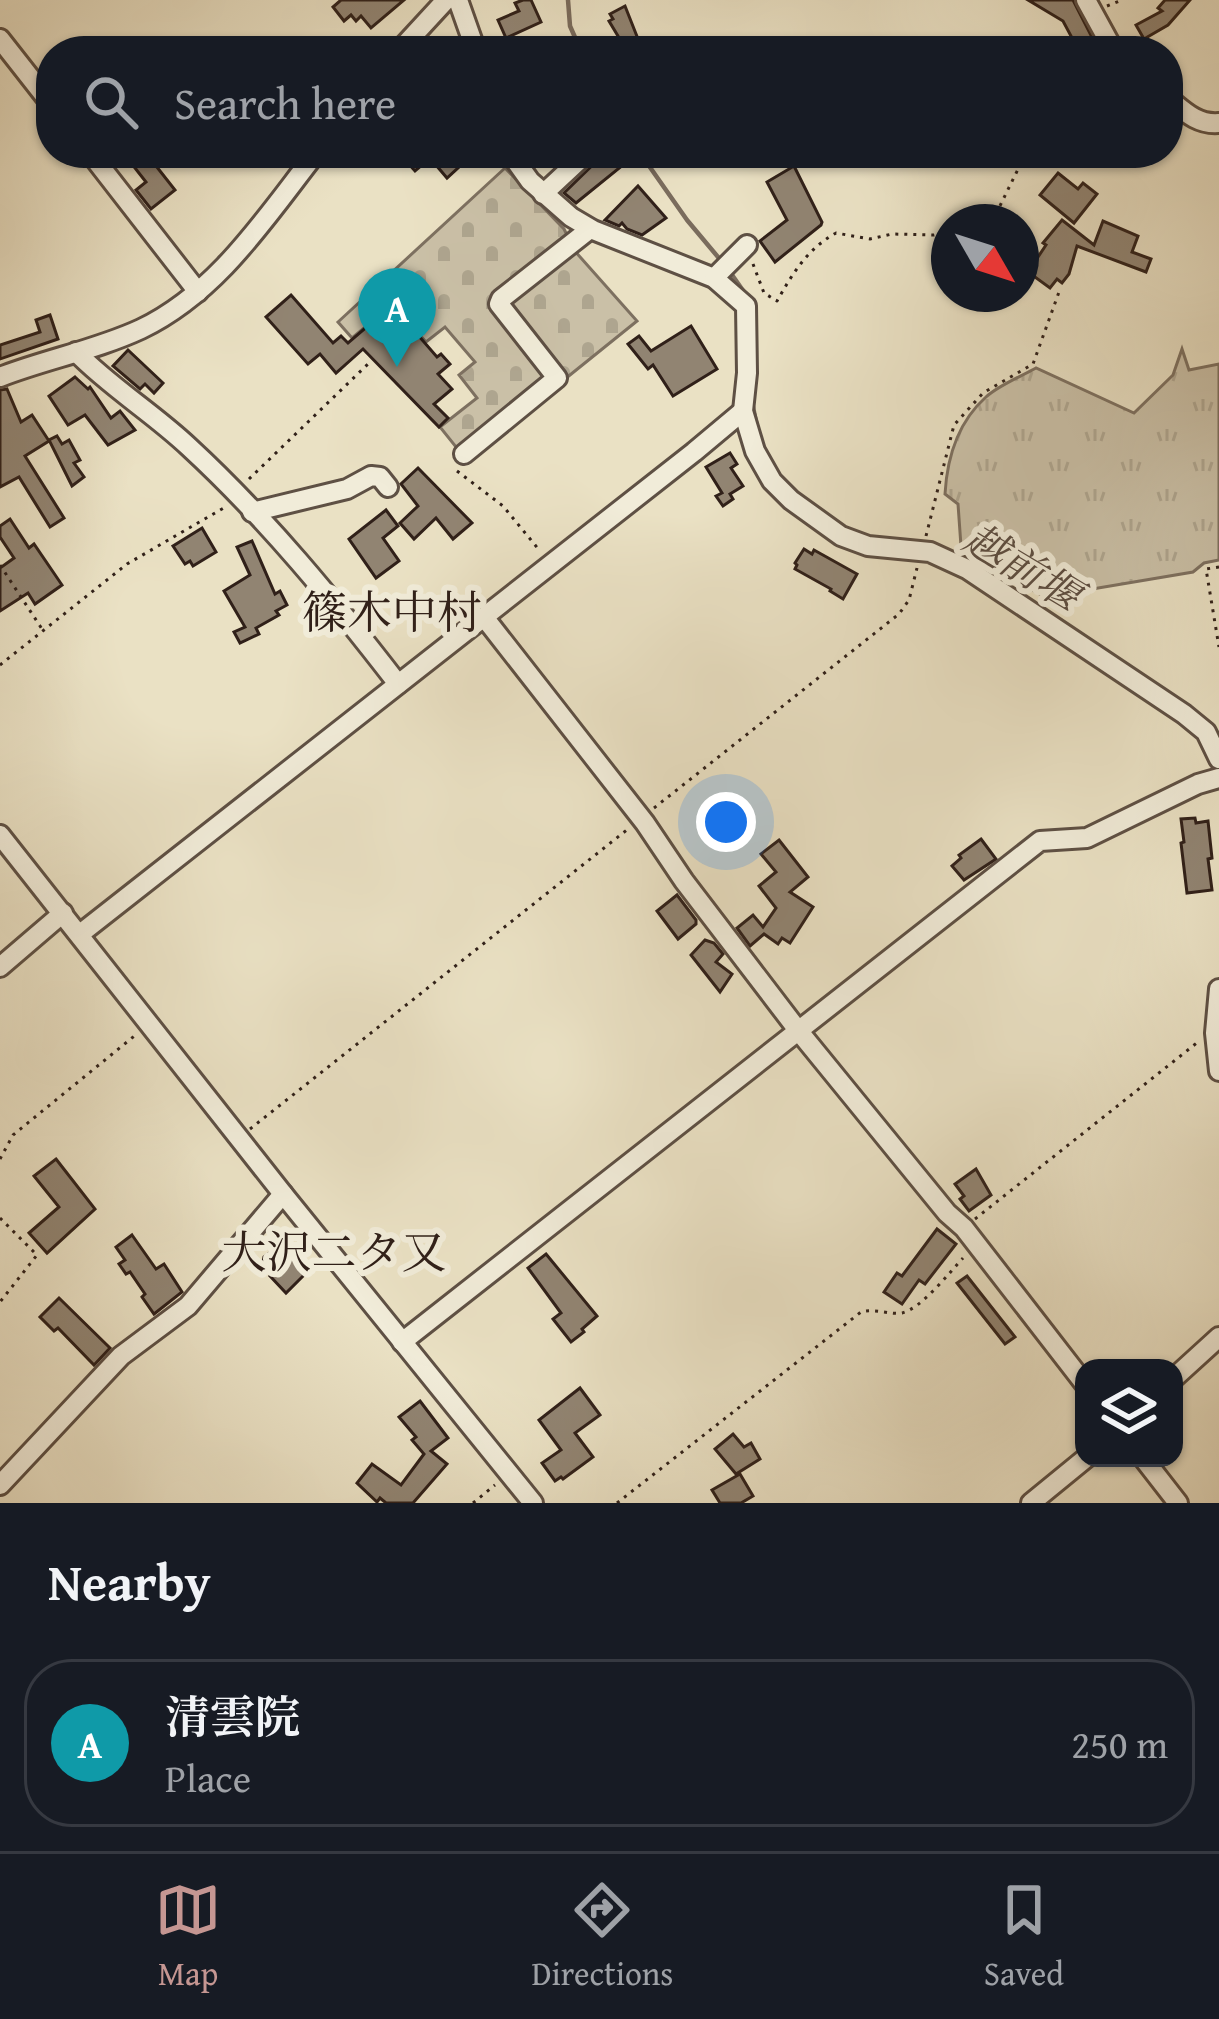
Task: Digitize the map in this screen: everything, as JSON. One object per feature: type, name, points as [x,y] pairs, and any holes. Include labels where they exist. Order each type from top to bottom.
[{"type":"street","points":[[413,36],[446,0]]},
{"type":"street","points":[[458,0],[471,36]]},
{"type":"street","points":[[1086,0],[1106,36]]},
{"type":"street","points":[[0,39],[36,85]]},
{"type":"street","points":[[1183,110],[1196,120],[1219,123]]},
{"type":"street","points":[[102,168],[198,292]]},
{"type":"street","points":[[0,377],[138,330],[175,310],[233,258],[304,168]]},
{"type":"street","points":[[522,168],[543,194],[590,229],[721,271],[746,306],[747,374],[742,410],[755,451],[772,481],[791,500],[842,536],[868,546],[924,543],[930,552],[967,569],[1184,714],[1206,732],[1219,759]]},
{"type":"street","points":[[543,194],[571,168]]},
{"type":"street","points":[[464,454],[557,378],[499,304],[590,229]]},
{"type":"street","points":[[721,271],[747,245]]},
{"type":"street","points":[[76,352],[191,449],[348,620],[398,684]]},
{"type":"street","points":[[80,934],[742,410]]},
{"type":"street","points":[[242,502],[346,489],[370,476],[380,477],[388,487]]},
{"type":"street","points":[[484,617],[642,818],[797,1029],[970,1235],[1075,1371]]},
{"type":"street","points":[[402,1342],[1040,841],[1088,838],[1219,778]]},
{"type":"street","points":[[0,835],[533,1503]]},
{"type":"street","points":[[0,967],[63,913]]},
{"type":"street","points":[[1219,989],[1215,1033],[1219,1071]]},
{"type":"street","points":[[0,1485],[122,1356],[188,1306],[283,1194]]},
{"type":"street","points":[[1183,1370],[1219,1337]]},
{"type":"street","points":[[1030,1503],[1075,1467]]},
{"type":"street","points":[[1149,1467],[1178,1503]]},
{"type":"path","points":[[1001,204],[1019,168]]},
{"type":"path","points":[[747,245],[764,292],[777,301],[815,244],[836,232],[870,239],[931,235]]},
{"type":"path","points":[[239,1137],[899,614],[909,600],[954,425],[983,393],[1033,364],[1059,292]]},
{"type":"path","points":[[0,665],[127,564],[242,502],[333,395],[368,364]]},
{"type":"path","points":[[464,454],[451,465],[503,506],[550,565]]},
{"type":"path","points":[[0,566],[43,631]]},
{"type":"path","points":[[1219,567],[1205,569],[1219,647]]},
{"type":"path","points":[[0,1160],[14,1135],[149,1024]]},
{"type":"path","points":[[617,1503],[861,1312],[899,1314],[918,1305],[970,1235],[1199,1041],[1215,1033]]},
{"type":"path","points":[[0,1218],[37,1256],[0,1302]]},
{"type":"path","points":[[473,1503],[509,1474]]},
{"type":"green space","points":[[505,168],[569,239],[490,302],[550,379],[460,452],[440,427],[477,398],[459,375],[475,362],[445,327],[426,342],[398,311],[376,330],[370,323],[352,338],[338,322]]},
{"type":"green space","points":[[573,249],[637,321],[565,379],[508,302]]},
{"type":"green space","points":[[1182,349],[1189,370],[1219,364],[1219,560],[1193,572],[1045,597],[975,559],[961,546],[958,504],[945,494],[948,467],[961,429],[986,397],[1036,368],[1134,413],[1173,375]]},
{"type":"building","points":[[341,0],[404,0],[371,28],[361,16],[356,21],[351,15],[344,21],[333,7]]},
{"type":"building","points":[[531,0],[541,22],[505,36],[498,20],[519,11],[515,3]]},
{"type":"building","points":[[1028,0],[1073,0],[1091,36],[1071,36],[1063,21]]},
{"type":"building","points":[[1165,0],[1190,0],[1168,25],[1142,36],[1136,25],[1162,11],[1158,8]]},
{"type":"building","points":[[625,6],[637,36],[618,36],[610,14]]},
{"type":"building","points":[[135,168],[158,168],[175,190],[151,209],[136,190],[146,182]]},
{"type":"building","points":[[438,168],[458,168],[447,178]]},
{"type":"building","points":[[590,168],[619,168],[576,203],[564,193]]},
{"type":"building","points":[[795,168],[822,222],[775,262],[760,241],[787,220],[767,182]]},
{"type":"building","points":[[1058,173],[1078,189],[1083,183],[1097,194],[1074,223],[1040,195]]},
{"type":"building","points":[[638,186],[666,218],[642,235],[622,223],[605,220]]},
{"type":"building","points":[[1062,220],[1094,245],[1103,221],[1138,236],[1132,252],[1151,259],[1146,272],[1077,246],[1069,274],[1050,288],[1039,280],[1043,243]]},
{"type":"building","points":[[291,295],[333,343],[341,336],[348,343],[370,324],[376,331],[398,312],[437,357],[441,354],[450,364],[438,374],[452,389],[434,404],[448,418],[439,427],[363,349],[336,373],[320,354],[308,364],[266,317]]},
{"type":"building","points":[[50,315],[58,339],[0,359],[0,345],[40,332],[36,320]]},
{"type":"building","points":[[691,326],[717,369],[673,396],[653,365],[648,369],[628,344],[639,336],[651,351]]},
{"type":"building","points":[[128,350],[163,383],[154,393],[145,384],[140,389],[113,366]]},
{"type":"building","points":[[75,377],[90,387],[111,418],[120,411],[135,430],[108,445],[85,415],[68,425],[49,396]]},
{"type":"building","points":[[7,389],[21,422],[32,415],[49,441],[25,456],[64,518],[50,527],[19,477],[0,487],[0,390]]},
{"type":"building","points":[[57,436],[62,444],[69,440],[80,460],[74,463],[84,477],[72,486],[49,440]]},
{"type":"building","points":[[730,453],[737,464],[731,468],[743,486],[723,506],[716,496],[722,493],[706,467]]},
{"type":"building","points":[[418,468],[472,523],[453,539],[436,518],[414,539],[400,523],[418,506],[401,484]]},
{"type":"building","points":[[386,510],[398,526],[383,538],[399,561],[376,578],[349,539]]},
{"type":"building","points":[[10,519],[62,585],[35,604],[28,593],[0,611],[0,568],[14,558],[0,537],[0,526]]},
{"type":"building","points":[[202,528],[216,552],[193,566],[190,561],[185,564],[173,546]]},
{"type":"building","points":[[252,541],[275,594],[280,591],[287,605],[256,628],[259,634],[240,643],[234,632],[245,627],[224,591],[250,575],[237,547]]},
{"type":"building","points":[[804,549],[857,574],[843,599],[795,569]]},
{"type":"building","points":[[1195,818],[1196,823],[1208,821],[1212,890],[1187,893],[1181,819]]},
{"type":"building","points":[[981,839],[996,859],[964,880],[952,866]]},
{"type":"building","points":[[779,840],[808,877],[790,892],[813,907],[790,943],[782,938],[778,944],[764,934],[750,946],[737,928],[753,915],[763,927],[776,908],[759,886],[776,872],[761,854]]},
{"type":"building","points":[[677,895],[696,920],[678,939],[657,911]]},
{"type":"building","points":[[705,940],[723,954],[716,962],[732,974],[720,992],[691,955]]},
{"type":"building","points":[[56,1159],[95,1209],[47,1253],[29,1233],[59,1207],[34,1176]]},
{"type":"building","points":[[976,1169],[991,1195],[969,1211],[955,1184]]},
{"type":"building","points":[[937,1229],[956,1244],[925,1284],[919,1280],[902,1304],[884,1292]]},
{"type":"building","points":[[132,1235],[156,1269],[164,1264],[182,1292],[154,1314],[130,1272],[126,1274],[119,1264],[125,1260],[116,1247]]},
{"type":"building","points":[[281,1245],[304,1275],[286,1293],[263,1262]]},
{"type":"building","points":[[546,1254],[597,1316],[571,1342],[553,1319],[561,1313],[528,1268]]},
{"type":"building","points":[[967,1276],[1015,1337],[1005,1344],[957,1283]]},
{"type":"building","points":[[59,1298],[110,1348],[94,1365],[58,1328],[54,1331],[40,1317]]},
{"type":"building","points":[[580,1388],[600,1415],[575,1433],[593,1457],[555,1481],[542,1463],[561,1450],[539,1420]]},
{"type":"building","points":[[420,1401],[448,1438],[431,1451],[447,1464],[413,1503],[386,1503],[380,1498],[377,1502],[357,1483],[372,1464],[401,1485],[424,1454],[399,1417]]},
{"type":"building","points":[[733,1434],[744,1447],[751,1443],[760,1459],[736,1474],[715,1449]]},
{"type":"building","points":[[740,1474],[753,1496],[741,1503],[720,1503],[712,1490]]},
{"type":"waterway","points":[[568,0],[574,36]]},
{"type":"waterway","name":"越前堰","points":[[651,168],[723,263]]},
{"type":"waterway","name":"越前堰","points":[[730,272],[751,302]]},
{"type":"waterway","name":"越前堰","points":[[752,402],[757,427]]},
{"type":"waterway","name":"越前堰","points":[[1184,703],[1219,736]]},
{"type":"place","name":"清雲院","points":[[397,367]]},
{"type":"district","name":"篠木中村","points":[[392,611]]},
{"type":"district","name":"大沢二タ又","points":[[334,1251]]}]
